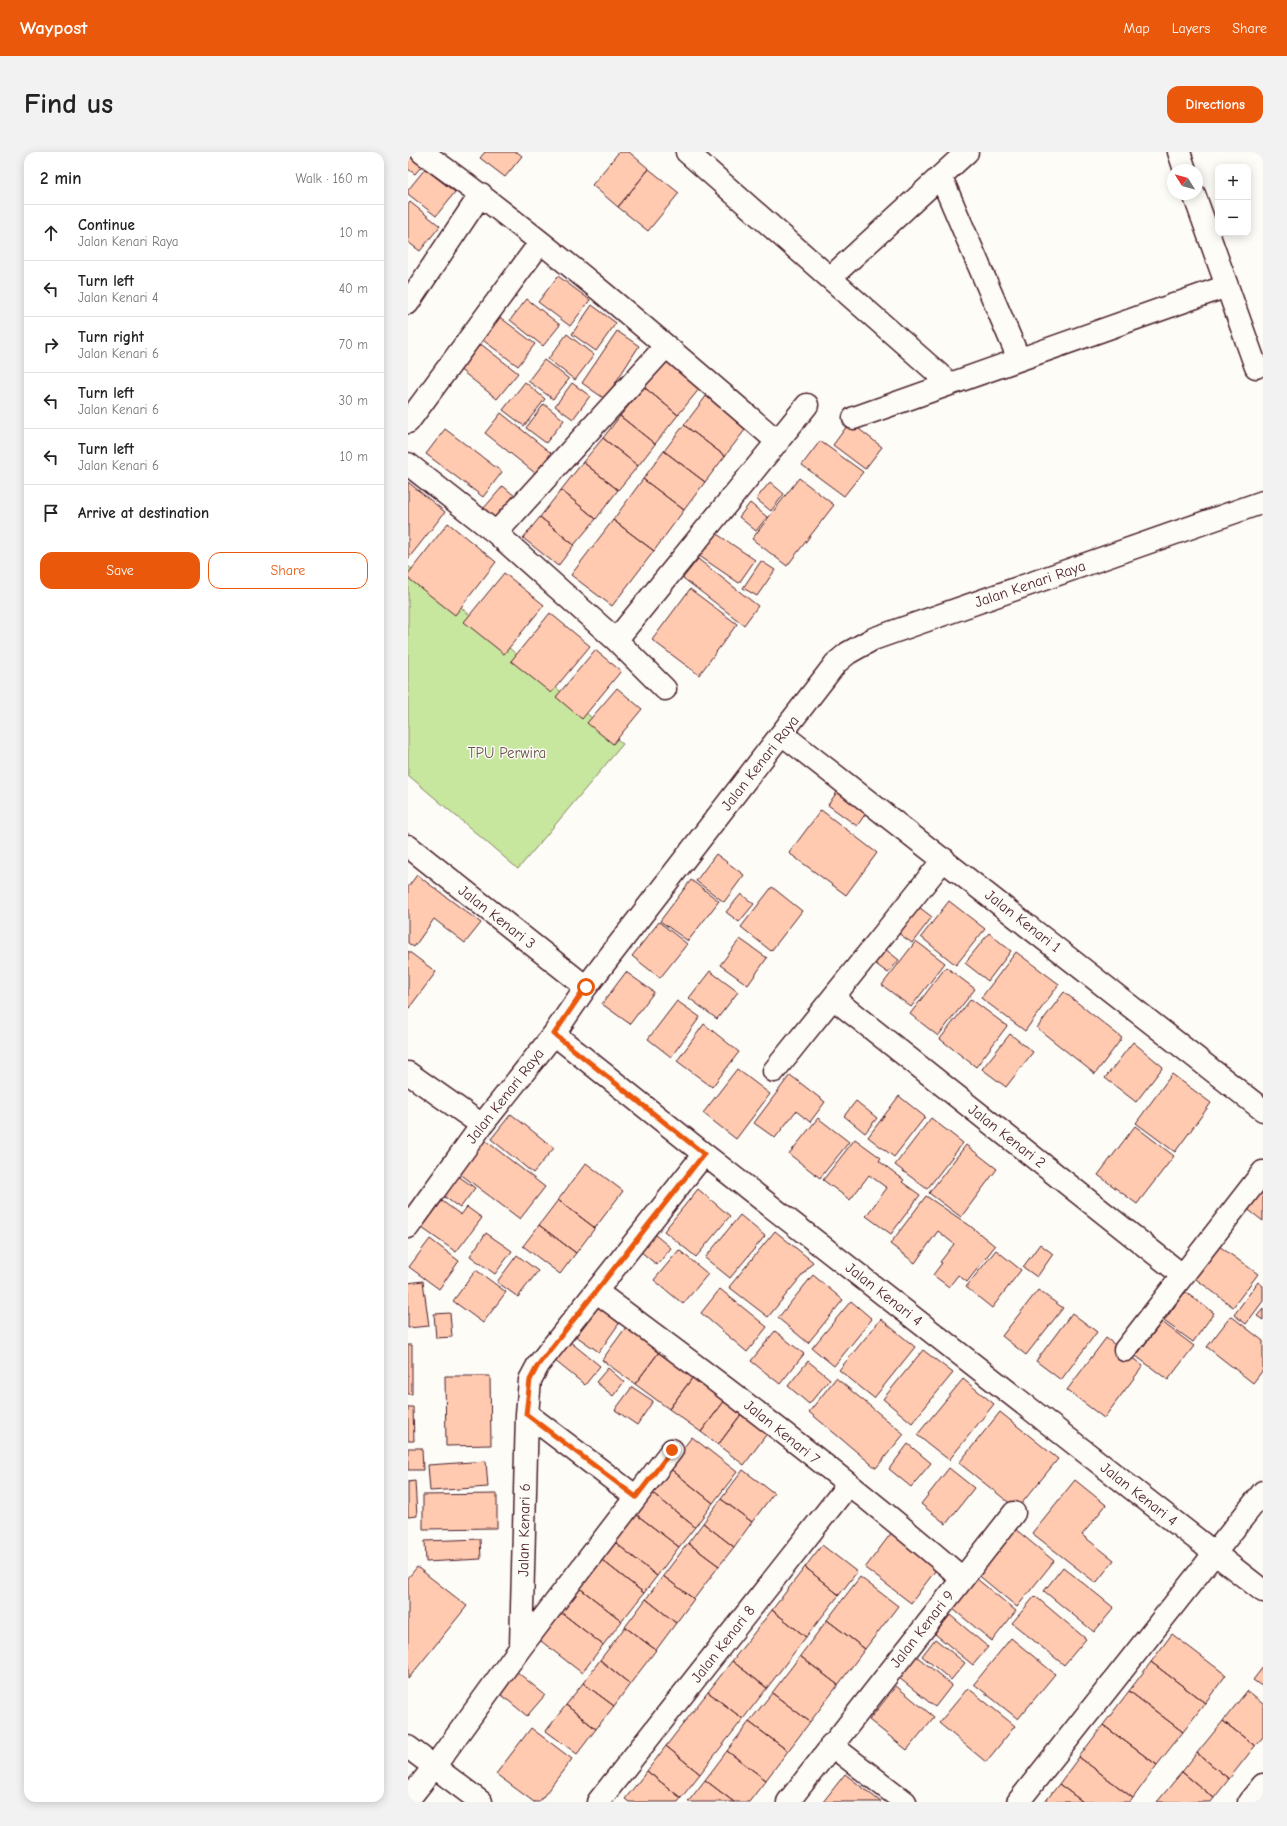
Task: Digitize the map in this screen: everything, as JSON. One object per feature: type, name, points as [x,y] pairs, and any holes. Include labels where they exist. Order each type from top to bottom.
[{"type":"street","points":[[422,152],[480,194],[666,346],[778,442]]},
{"type":"street","points":[[687,152],[950,384]]},
{"type":"street","points":[[830,278],[967,152]]},
{"type":"street","points":[[1179,152],[1183,164]]},
{"type":"street","points":[[941,177],[1019,359]]},
{"type":"street","points":[[408,303],[480,194]]},
{"type":"street","points":[[1196,200],[1256,367]]},
{"type":"street","points":[[408,422],[540,243]]},
{"type":"street","points":[[854,418],[1227,286]]},
{"type":"street","points":[[496,533],[666,346]]},
{"type":"street","points":[[616,640],[807,405]]},
{"type":"street","points":[[408,464],[496,533],[616,640],[665,689]]},
{"type":"street","name":"Jalan Kenari Raya","points":[[408,1227],[482,1125],[554,1034],[586,987],[836,663],[848,653],[873,639],[1263,502]]},
{"type":"street","name":"Jalan Kenari 1","points":[[782,734],[944,859],[1263,1110]]},
{"type":"street","name":"Jalan Kenari 3","points":[[408,846],[586,987]]},
{"type":"street","points":[[774,1072],[944,859]]},
{"type":"street","name":"Jalan Kenari 2","points":[[833,998],[1182,1275]]},
{"type":"street","name":"Jalan Kenari 4","points":[[554,1034],[704,1154],[1263,1591]]},
{"type":"street","points":[[408,1073],[482,1125]]},
{"type":"street","name":"Jalan Kenari 6","points":[[521,1647],[526,1414],[530,1380],[538,1365],[597,1292],[704,1154]]},
{"type":"street","points":[[1125,1350],[1263,1172]]},
{"type":"street","name":"Jalan Kenari 7","points":[[597,1292],[727,1388],[910,1533],[962,1578]]},
{"type":"street","points":[[526,1414],[636,1497]]},
{"type":"street","points":[[408,1800],[434,1767],[521,1647],[672,1450]]},
{"type":"street","name":"Jalan Kenari 8","points":[[598,1802],[848,1485]]},
{"type":"street","points":[[1018,1802],[1263,1492]]},
{"type":"street","name":"Jalan Kenari 9","points":[[788,1802],[831,1745],[1014,1513]]},
{"type":"street","points":[[831,1745],[905,1802]]},
{"type":"street","points":[[408,1747],[480,1802]]},
{"type":"green space","name":"TPU Perwira","points":[[408,566],[445,594],[623,744],[518,869],[408,775]]},
{"type":"building","points":[[408,152],[413,152],[425,162],[415,174],[408,169]]},
{"type":"building","points":[[485,152],[517,152],[522,156],[505,177],[480,158]]},
{"type":"building","points":[[619,152],[629,152],[649,169],[618,207],[592,185]]},
{"type":"building","points":[[425,169],[455,192],[436,216],[408,194],[408,190]]},
{"type":"building","points":[[649,169],[679,193],[648,231],[618,207]]},
{"type":"building","points":[[410,202],[440,226],[420,251],[408,242],[408,205]]},
{"type":"building","points":[[558,276],[590,300],[570,326],[538,302]]},
{"type":"building","points":[[527,299],[560,325],[543,346],[510,320]]},
{"type":"building","points":[[592,305],[616,323],[596,351],[572,334]]},
{"type":"building","points":[[497,315],[535,344],[518,366],[480,338]]},
{"type":"building","points":[[617,331],[639,346],[605,399],[582,383]]},
{"type":"building","points":[[567,334],[594,355],[575,380],[548,359]]},
{"type":"building","points":[[478,342],[518,373],[497,399],[458,368]]},
{"type":"building","points":[[544,360],[569,379],[553,399],[528,381]]},
{"type":"building","points":[[666,360],[700,388],[678,415],[644,387]]},
{"type":"building","points":[[525,382],[545,399],[524,426],[503,410]]},
{"type":"building","points":[[572,383],[590,396],[573,419],[555,406]]},
{"type":"building","points":[[644,387],[678,415],[655,444],[620,416]]},
{"type":"building","points":[[707,395],[748,426],[725,456],[684,425]]},
{"type":"building","points":[[544,404],[564,420],[546,443],[526,428]]},
{"type":"building","points":[[501,413],[551,453],[535,473],[485,433]]},
{"type":"building","points":[[620,416],[655,444],[638,466],[603,438]]},
{"type":"building","points":[[850,422],[882,447],[865,469],[833,445]]},
{"type":"building","points":[[684,425],[725,456],[705,482],[664,451]]},
{"type":"building","points":[[445,429],[502,472],[483,497],[426,454]]},
{"type":"building","points":[[603,438],[638,466],[618,490],[583,462]]},
{"type":"building","points":[[820,441],[863,472],[844,496],[802,465]]},
{"type":"building","points":[[664,451],[705,482],[684,510],[643,479]]},
{"type":"building","points":[[583,462],[618,490],[596,519],[561,490]]},
{"type":"building","points":[[799,478],[834,505],[787,566],[752,539]]},
{"type":"building","points":[[643,479],[684,510],[654,551],[613,520]]},
{"type":"building","points":[[408,482],[445,512],[408,559]]},
{"type":"building","points":[[770,482],[784,494],[771,511],[756,499]]},
{"type":"building","points":[[503,486],[516,497],[497,520],[484,508]]},
{"type":"building","points":[[561,490],[596,519],[574,545],[540,517]]},
{"type":"building","points":[[750,503],[767,517],[756,531],[739,517]]},
{"type":"building","points":[[540,517],[574,545],[558,566],[523,538]]},
{"type":"building","points":[[613,520],[654,551],[612,606],[571,575]]},
{"type":"building","points":[[448,523],[496,562],[455,615],[408,578],[408,574]]},
{"type":"building","points":[[714,532],[755,560],[739,583],[698,555]]},
{"type":"building","points":[[698,559],[758,606],[744,625],[683,578]]},
{"type":"building","points":[[761,561],[775,570],[757,596],[743,588]]},
{"type":"building","points":[[504,573],[544,605],[504,654],[464,622]]},
{"type":"building","points":[[690,589],[737,624],[699,675],[652,640]]},
{"type":"building","points":[[550,613],[590,646],[551,693],[511,661]]},
{"type":"building","points":[[595,650],[621,671],[582,719],[556,697]]},
{"type":"building","points":[[617,688],[642,709],[613,744],[587,723]]},
{"type":"building","points":[[837,792],[866,813],[857,826],[828,805]]},
{"type":"building","points":[[821,810],[877,853],[846,895],[789,853]]},
{"type":"building","points":[[716,854],[744,875],[724,902],[696,881]]},
{"type":"building","points":[[417,875],[481,923],[465,943],[434,919],[414,947],[408,943],[408,887]]},
{"type":"building","points":[[691,880],[719,901],[688,941],[660,921]]},
{"type":"building","points":[[772,887],[802,911],[771,951],[741,927]]},
{"type":"building","points":[[741,894],[754,904],[739,922],[726,912]]},
{"type":"building","points":[[911,901],[932,917],[912,943],[891,928]]},
{"type":"building","points":[[949,901],[985,929],[956,965],[921,937]]},
{"type":"building","points":[[659,922],[687,944],[660,978],[632,956]]},
{"type":"building","points":[[989,933],[1011,951],[988,981],[965,963]]},
{"type":"building","points":[[740,939],[767,958],[748,985],[720,965]]},
{"type":"building","points":[[916,941],[945,963],[911,1007],[882,985]]},
{"type":"building","points":[[880,945],[899,960],[888,973],[869,959]]},
{"type":"building","points":[[408,951],[436,972],[409,1008],[408,1008]]},
{"type":"building","points":[[1016,952],[1059,984],[1025,1031],[981,998]]},
{"type":"building","points":[[946,967],[975,989],[938,1036],[910,1014]]},
{"type":"building","points":[[710,971],[738,992],[717,1019],[689,998]]},
{"type":"building","points":[[626,972],[654,992],[630,1024],[602,1004]]},
{"type":"building","points":[[1064,992],[1122,1038],[1095,1074],[1037,1028]]},
{"type":"building","points":[[971,999],[1007,1026],[976,1067],[940,1039]]},
{"type":"building","points":[[677,1001],[700,1017],[671,1057],[648,1039]]},
{"type":"building","points":[[704,1024],[739,1052],[712,1087],[677,1061]]},
{"type":"building","points":[[1010,1034],[1033,1052],[1006,1087],[982,1069]]},
{"type":"building","points":[[1133,1042],[1163,1067],[1136,1102],[1105,1078]]},
{"type":"building","points":[[737,1069],[770,1094],[736,1139],[703,1113]]},
{"type":"building","points":[[1172,1074],[1211,1103],[1175,1152],[1136,1123]]},
{"type":"building","points":[[790,1075],[825,1102],[810,1122],[796,1111],[775,1138],[754,1123]]},
{"type":"building","points":[[899,1096],[925,1117],[894,1157],[868,1137]]},
{"type":"building","points":[[856,1101],[877,1118],[865,1133],[844,1116]]},
{"type":"building","points":[[511,1114],[554,1148],[533,1173],[491,1139]]},
{"type":"building","points":[[818,1118],[849,1142],[820,1178],[789,1154]]},
{"type":"building","points":[[931,1118],[963,1143],[927,1189],[895,1165]]},
{"type":"building","points":[[1135,1126],[1174,1156],[1137,1204],[1098,1175]]},
{"type":"building","points":[[481,1137],[545,1187],[520,1219],[455,1170]]},
{"type":"building","points":[[855,1139],[881,1158],[879,1161],[904,1180],[902,1182],[920,1195],[891,1234],[866,1216],[887,1188],[869,1175],[850,1200],[823,1180]]},
{"type":"building","points":[[966,1145],[997,1169],[961,1217],[929,1193]]},
{"type":"building","points":[[586,1163],[623,1191],[595,1228],[558,1200]]},
{"type":"building","points":[[454,1173],[475,1188],[460,1208],[439,1193]]},
{"type":"building","points":[[1263,1178],[1263,1221],[1242,1205]]},
{"type":"building","points":[[698,1189],[730,1216],[696,1257],[664,1231]]},
{"type":"building","points":[[926,1196],[969,1225],[995,1246],[967,1282],[958,1275],[949,1287],[933,1275],[942,1263],[940,1262],[954,1244],[938,1231],[915,1263],[890,1244]]},
{"type":"building","points":[[558,1200],[595,1228],[576,1253],[539,1225]]},
{"type":"building","points":[[442,1201],[461,1215],[467,1207],[482,1218],[456,1252],[422,1228]]},
{"type":"building","points":[[740,1215],[765,1236],[730,1278],[705,1258]]},
{"type":"building","points":[[539,1225],[576,1253],[560,1274],[523,1246]]},
{"type":"building","points":[[775,1231],[813,1262],[768,1317],[729,1287]]},
{"type":"building","points":[[486,1233],[512,1251],[495,1274],[470,1256]]},
{"type":"building","points":[[654,1234],[671,1248],[657,1265],[640,1251]]},
{"type":"building","points":[[430,1239],[459,1261],[439,1289],[409,1267]]},
{"type":"building","points":[[1212,1241],[1258,1274],[1233,1307],[1188,1273]]},
{"type":"building","points":[[1040,1244],[1053,1254],[1037,1277],[1023,1267]]},
{"type":"building","points":[[679,1250],[708,1274],[683,1304],[654,1280]]},
{"type":"building","points":[[996,1250],[1021,1270],[992,1308],[966,1287]]},
{"type":"building","points":[[517,1255],[538,1271],[518,1297],[497,1282]]},
{"type":"building","points":[[476,1270],[506,1292],[483,1323],[453,1301]]},
{"type":"building","points":[[813,1275],[843,1300],[808,1343],[778,1318]]},
{"type":"building","points":[[423,1281],[429,1326],[408,1328],[408,1283]]},
{"type":"building","points":[[1258,1282],[1263,1286],[1263,1301],[1246,1324],[1234,1315]]},
{"type":"building","points":[[720,1289],[767,1327],[747,1352],[701,1313]]},
{"type":"building","points":[[1038,1290],[1063,1308],[1026,1355],[1002,1336]]},
{"type":"building","points":[[1185,1292],[1214,1313],[1193,1342],[1164,1321]]},
{"type":"building","points":[[851,1301],[872,1319],[834,1366],[812,1348]]},
{"type":"building","points":[[594,1304],[620,1322],[599,1352],[573,1334]]},
{"type":"building","points":[[1263,1309],[1263,1320],[1257,1316]]},
{"type":"building","points":[[450,1313],[452,1337],[436,1338],[434,1314]]},
{"type":"building","points":[[1072,1313],[1097,1332],[1061,1380],[1036,1361]]},
{"type":"building","points":[[1231,1316],[1263,1341],[1263,1370],[1253,1383],[1207,1347]]},
{"type":"building","points":[[881,1319],[915,1347],[874,1398],[839,1370]]},
{"type":"building","points":[[1162,1322],[1194,1346],[1168,1380],[1136,1356]]},
{"type":"building","points":[[629,1323],[662,1348],[635,1384],[602,1360]]},
{"type":"building","points":[[775,1331],[804,1354],[780,1384],[751,1361]]},
{"type":"building","points":[[1106,1338],[1143,1366],[1104,1418],[1067,1390]]},
{"type":"building","points":[[569,1341],[600,1366],[585,1385],[554,1360]]},
{"type":"building","points":[[408,1345],[412,1345],[412,1394],[408,1394]]},
{"type":"building","points":[[662,1348],[696,1373],[669,1409],[635,1384]]},
{"type":"building","points":[[923,1350],[953,1373],[912,1423],[883,1399]]},
{"type":"building","points":[[808,1361],[830,1379],[809,1404],[788,1386]]},
{"type":"building","points":[[608,1368],[624,1382],[613,1396],[596,1382]]},
{"type":"building","points":[[696,1373],[728,1396],[701,1432],[669,1409]]},
{"type":"building","points":[[445,1376],[490,1376],[491,1445],[446,1446]]},
{"type":"building","points":[[836,1378],[904,1434],[876,1468],[809,1412]]},
{"type":"building","points":[[963,1379],[994,1404],[949,1460],[917,1435]]},
{"type":"building","points":[[632,1387],[653,1401],[637,1425],[615,1410]]},
{"type":"building","points":[[728,1396],[745,1409],[718,1445],[701,1432]]},
{"type":"building","points":[[408,1407],[413,1407],[414,1441],[408,1441]]},
{"type":"building","points":[[745,1409],[771,1428],[744,1465],[718,1445]]},
{"type":"building","points":[[1000,1412],[1058,1459],[1017,1509],[959,1463]]},
{"type":"building","points":[[692,1437],[737,1472],[713,1503],[668,1467]]},
{"type":"building","points":[[908,1444],[931,1463],[911,1487],[889,1469]]},
{"type":"building","points":[[408,1448],[422,1448],[423,1470],[408,1470]]},
{"type":"building","points":[[486,1461],[488,1487],[430,1491],[428,1465]]},
{"type":"building","points":[[668,1467],[713,1503],[695,1527],[650,1491]]},
{"type":"building","points":[[949,1468],[974,1488],[946,1524],[921,1504]]},
{"type":"building","points":[[743,1470],[774,1493],[752,1522],[721,1499]]},
{"type":"building","points":[[1075,1480],[1106,1505],[1082,1535],[1114,1560],[1096,1583],[1032,1533]]},
{"type":"building","points":[[415,1481],[417,1516],[408,1517],[408,1482]]},
{"type":"building","points":[[650,1491],[695,1527],[679,1547],[633,1512]]},
{"type":"building","points":[[497,1494],[497,1528],[423,1529],[423,1495]]},
{"type":"building","points":[[721,1499],[752,1522],[734,1547],[703,1523]]},
{"type":"building","points":[[633,1512],[679,1547],[657,1576],[612,1540]]},
{"type":"building","points":[[703,1523],[734,1547],[719,1566],[688,1543]]},
{"type":"building","points":[[1014,1528],[1054,1561],[1017,1607],[976,1573]]},
{"type":"building","points":[[892,1532],[938,1567],[911,1603],[865,1568]]},
{"type":"building","points":[[480,1539],[481,1559],[426,1562],[425,1541]]},
{"type":"building","points":[[612,1540],[657,1576],[644,1593],[598,1557]]},
{"type":"building","points":[[688,1543],[719,1566],[694,1599],[663,1576]]},
{"type":"building","points":[[822,1545],[857,1572],[839,1595],[805,1567]]},
{"type":"building","points":[[598,1557],[644,1593],[622,1621],[577,1586]]},
{"type":"building","points":[[417,1567],[467,1606],[408,1679],[408,1578]]},
{"type":"building","points":[[805,1567],[839,1595],[806,1637],[772,1610]]},
{"type":"building","points":[[1063,1567],[1114,1608],[1094,1632],[1044,1591]]},
{"type":"building","points":[[663,1576],[694,1599],[676,1623],[646,1599]]},
{"type":"building","points":[[860,1577],[898,1606],[865,1649],[827,1620]]},
{"type":"building","points":[[977,1579],[1016,1611],[992,1641],[953,1609]]},
{"type":"building","points":[[577,1586],[622,1621],[603,1645],[558,1610]]},
{"type":"building","points":[[1035,1596],[1086,1639],[1064,1665],[1012,1623]]},
{"type":"building","points":[[646,1599],[676,1623],[656,1650],[625,1627]]},
{"type":"building","points":[[558,1610],[603,1645],[582,1673],[537,1638]]},
{"type":"building","points":[[772,1610],[806,1637],[767,1688],[732,1661]]},
{"type":"building","points":[[950,1615],[988,1647],[973,1665],[935,1634]]},
{"type":"building","points":[[827,1620],[865,1649],[838,1685],[800,1656]]},
{"type":"building","points":[[625,1627],[656,1650],[630,1684],[600,1660]]},
{"type":"building","points":[[1172,1634],[1226,1675],[1205,1703],[1151,1662]]},
{"type":"building","points":[[1011,1638],[1055,1674],[1018,1719],[974,1684]]},
{"type":"building","points":[[935,1639],[965,1663],[951,1680],[922,1656]]},
{"type":"building","points":[[915,1655],[952,1685],[935,1707],[898,1677]]},
{"type":"building","points":[[800,1656],[838,1685],[810,1722],[772,1693]]},
{"type":"building","points":[[600,1660],[630,1684],[614,1706],[583,1683]]},
{"type":"building","points":[[732,1661],[767,1688],[743,1719],[708,1692]]},
{"type":"building","points":[[1151,1662],[1205,1703],[1183,1732],[1129,1691]]},
{"type":"building","points":[[510,1666],[545,1695],[527,1716],[492,1687]]},
{"type":"building","points":[[1263,1667],[1263,1687],[1253,1680]]},
{"type":"building","points":[[583,1683],[614,1706],[596,1729],[566,1705]]},
{"type":"building","points":[[896,1686],[934,1717],[907,1750],[869,1720]]},
{"type":"building","points":[[968,1688],[1015,1726],[986,1762],[939,1723]]},
{"type":"building","points":[[1129,1691],[1183,1732],[1157,1765],[1103,1725]]},
{"type":"building","points":[[1247,1691],[1263,1704],[1263,1737],[1255,1746],[1223,1721]]},
{"type":"building","points":[[708,1692],[743,1719],[700,1774],[666,1746]]},
{"type":"building","points":[[772,1693],[810,1722],[788,1751],[749,1722]]},
{"type":"building","points":[[566,1705],[596,1729],[577,1754],[546,1731]]},
{"type":"building","points":[[1223,1721],[1255,1746],[1229,1779],[1197,1753]]},
{"type":"building","points":[[749,1722],[788,1751],[766,1780],[727,1751]]},
{"type":"building","points":[[1103,1725],[1157,1765],[1133,1798],[1079,1757]]},
{"type":"building","points":[[531,1728],[572,1759],[539,1802],[534,1802],[496,1774]]},
{"type":"building","points":[[666,1746],[700,1774],[681,1798],[647,1771]]},
{"type":"building","points":[[727,1751],[766,1780],[749,1802],[734,1802],[705,1780]]},
{"type":"building","points":[[1197,1753],[1229,1779],[1214,1798],[1182,1772]]},
{"type":"building","points":[[1079,1757],[1133,1798],[1130,1802],[1083,1802],[1059,1784]]},
{"type":"building","points":[[647,1771],[681,1798],[678,1802],[629,1802],[625,1799]]},
{"type":"building","points":[[1182,1772],[1214,1798],[1211,1802],[1157,1802]]},
{"type":"building","points":[[845,1774],[881,1802],[823,1802]]},
{"type":"building","points":[[705,1780],[734,1802],[688,1802]]},
{"type":"building","points":[[1059,1784],[1083,1802],[1045,1802]]},
{"type":"route","points":[[586,987],[554,1034],[704,1154],[597,1292],[538,1365],[530,1380],[526,1414],[636,1497],[672,1450]]}]
